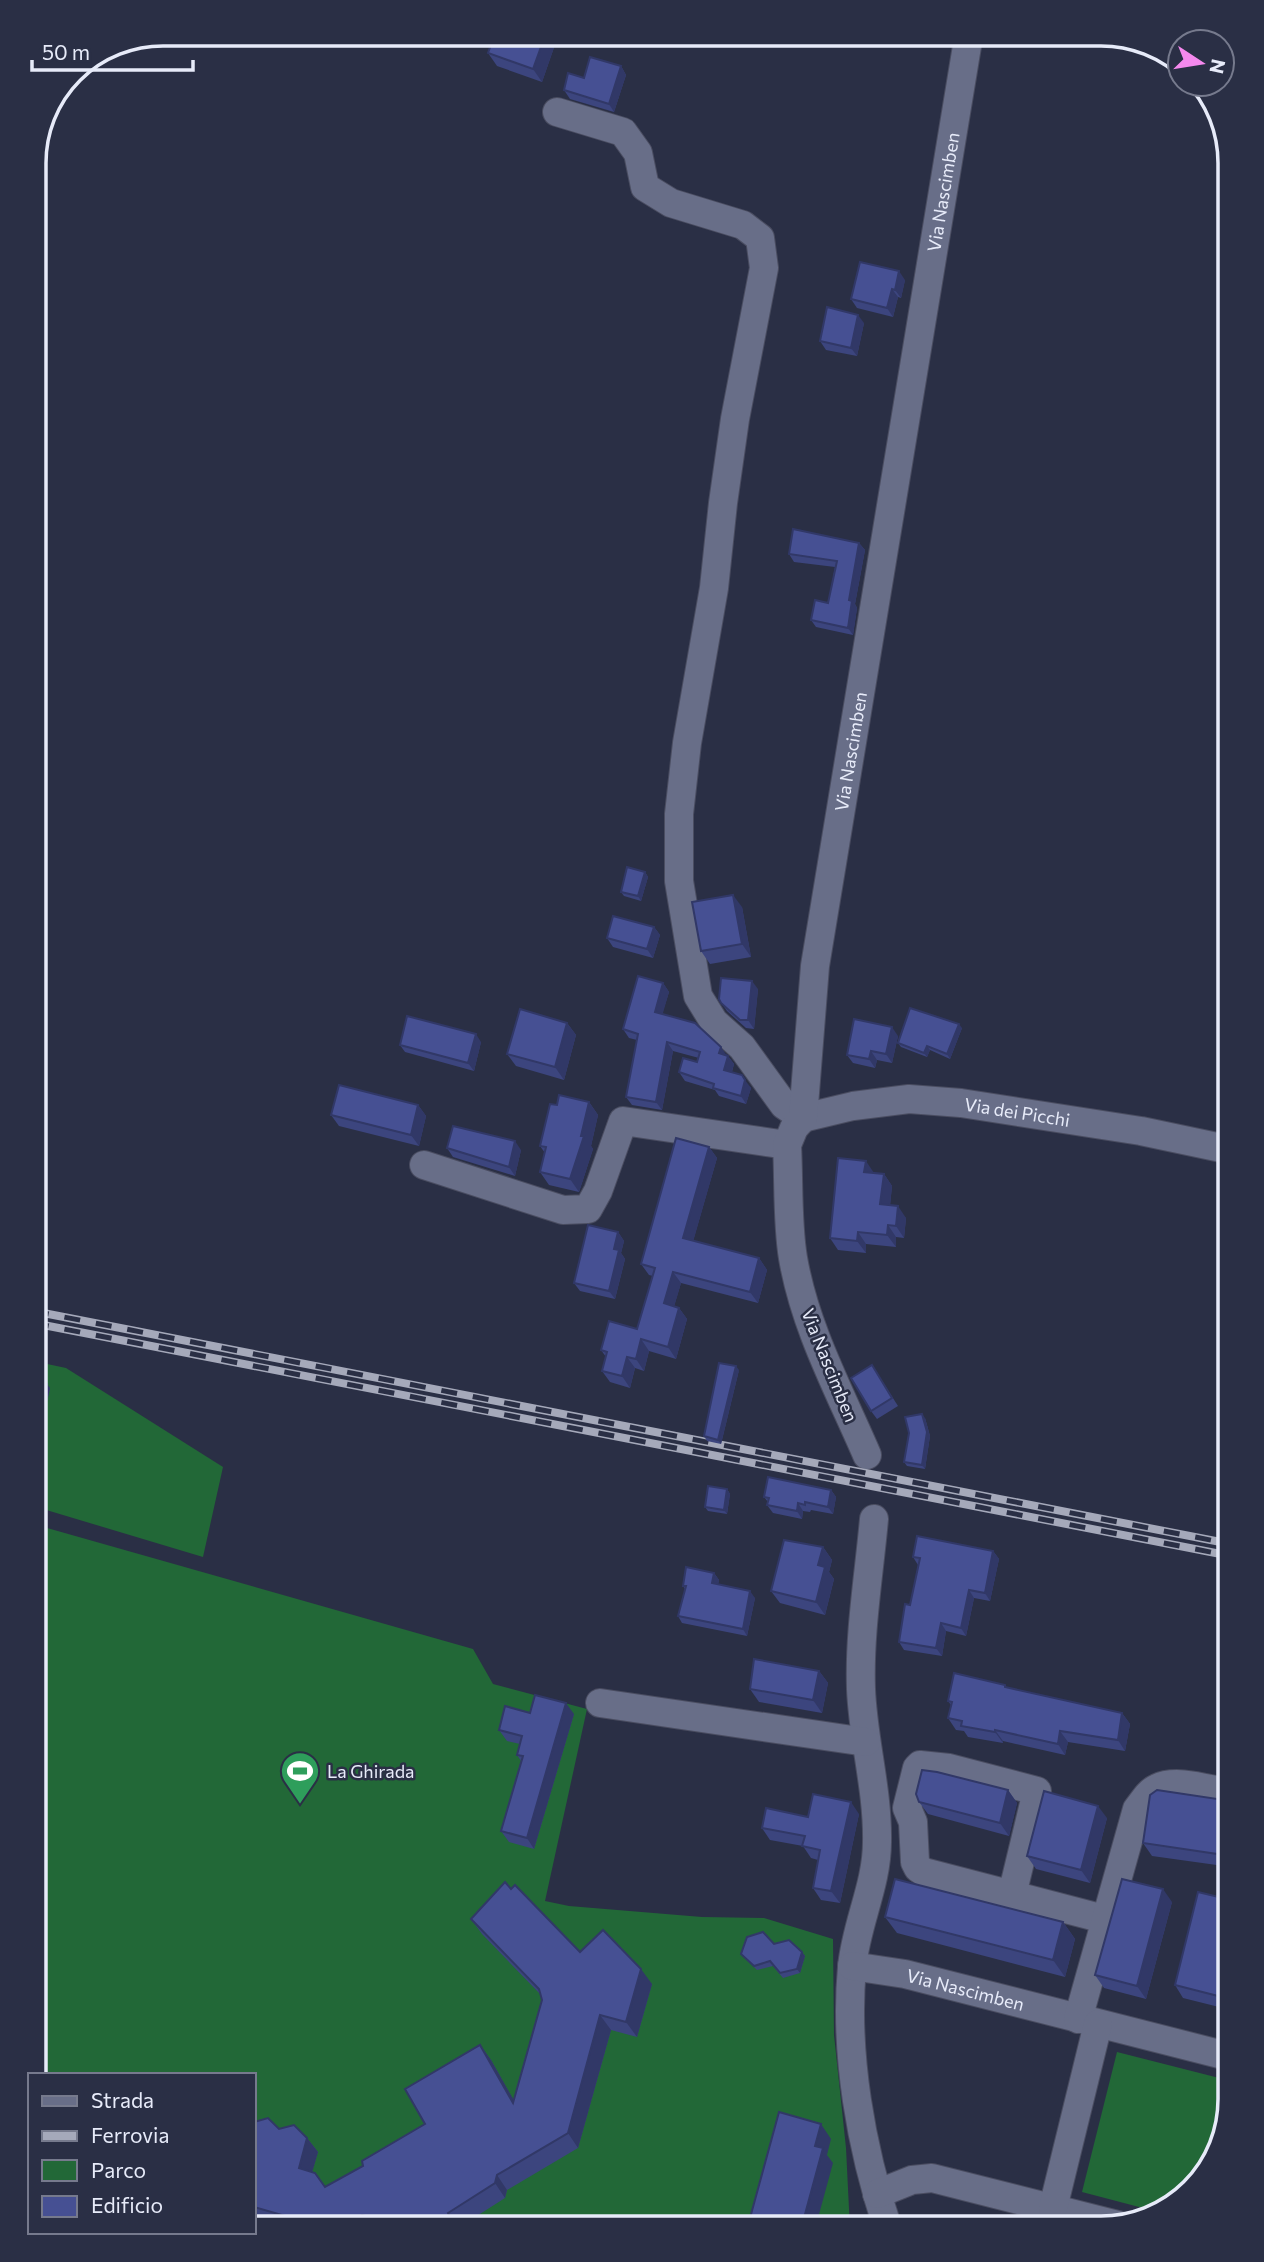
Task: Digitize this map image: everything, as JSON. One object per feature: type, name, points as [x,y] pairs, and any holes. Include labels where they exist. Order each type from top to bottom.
[{"type":"street","name":"Via Nascimben","points":[[867,1455],[819,1350],[804,1305],[793,1256],[787,1145],[793,1128],[803,1118],[815,966],[967,46]]},
{"type":"street","points":[[556,112],[622,132],[638,153],[645,187],[671,203],[743,225],[760,238],[764,268],[735,419],[714,588],[687,743],[679,814],[679,881],[698,996],[713,1022],[742,1047],[784,1105],[803,1118]]},
{"type":"street","name":"Via dei Picchi","points":[[803,1118],[853,1106],[909,1099],[961,1103],[1141,1131],[1218,1147]]},
{"type":"street","points":[[424,1165],[563,1210],[588,1209],[598,1191],[623,1121],[787,1145]]},
{"type":"street","points":[[874,1519],[861,1688],[874,1789],[877,1844],[871,1887],[856,1940],[850,2006],[852,2055],[865,2151],[884,2216]]},
{"type":"street","points":[[600,1703],[866,1742]]},
{"type":"street","points":[[1012,1895],[1037,1791],[949,1768],[920,1765],[907,1808],[913,1822],[915,1862],[918,1868],[924,1872],[1012,1895],[1104,1919]]},
{"type":"street","points":[[1053,2208],[1088,2022],[1104,1919],[1137,1809],[1151,1792],[1159,1787],[1172,1785],[1218,1791]]},
{"type":"street","name":"Via Nascimben","points":[[852,1966],[893,1971],[1218,2054]]},
{"type":"street","points":[[877,2194],[912,2180],[932,2178],[1084,2216]]},
{"type":"green space","points":[[46,1364],[66,1368],[223,1467],[203,1557],[46,1510]]},
{"type":"green space","name":"La Ghirada","points":[[46,1528],[473,1649],[493,1684],[587,1709],[545,1901],[569,1906],[702,1917],[764,1918],[833,1939],[834,2035],[846,2148],[849,2216],[256,2216],[256,2073],[46,2073]]},
{"type":"green space","points":[[1117,2052],[1218,2078],[1216,2122],[1212,2137],[1199,2164],[1179,2187],[1143,2208],[1082,2192]]},
{"type":"building","points":[[490,46],[541,46],[533,69],[488,53]]},
{"type":"building","points":[[590,57],[621,66],[609,104],[564,90],[568,73],[584,78]]},
{"type":"building","points":[[860,262],[899,271],[887,308],[851,299]]},
{"type":"building","points":[[827,307],[858,315],[851,348],[820,341]]},
{"type":"building","points":[[793,529],[859,543],[849,600],[852,601],[848,628],[811,620],[815,600],[828,603],[837,561],[789,554]]},
{"type":"building","points":[[627,867],[645,872],[638,896],[621,892]]},
{"type":"building","points":[[733,895],[742,944],[701,951],[692,902]]},
{"type":"building","points":[[613,916],[654,927],[647,949],[607,938]]},
{"type":"building","points":[[638,976],[663,983],[655,1012],[695,1023],[721,1047],[719,1053],[728,1056],[724,1070],[742,1075],[745,1080],[741,1096],[713,1088],[714,1084],[679,1072],[683,1058],[697,1062],[700,1052],[667,1042],[656,1102],[626,1097],[638,1034],[623,1029]]},
{"type":"building","points":[[721,978],[752,981],[748,1020],[740,1020],[721,1003]]},
{"type":"building","points":[[910,1008],[959,1024],[947,1054],[927,1046],[924,1053],[898,1043]]},
{"type":"building","points":[[520,1009],[567,1023],[555,1067],[507,1054]]},
{"type":"building","points":[[407,1016],[476,1034],[468,1063],[400,1045]]},
{"type":"building","points":[[854,1019],[892,1027],[886,1054],[871,1051],[869,1059],[847,1055]]},
{"type":"building","points":[[339,1085],[418,1105],[411,1135],[331,1115]]},
{"type":"building","points":[[559,1095],[589,1102],[581,1136],[584,1136],[570,1179],[540,1172],[546,1147],[540,1146],[550,1104],[557,1105]]},
{"type":"building","points":[[453,1126],[515,1141],[509,1167],[447,1148]]},
{"type":"building","points":[[676,1138],[709,1147],[683,1238],[759,1258],[750,1292],[673,1272],[664,1303],[679,1308],[668,1347],[641,1339],[636,1359],[627,1357],[622,1376],[602,1371],[607,1352],[601,1350],[609,1321],[637,1329],[655,1268],[641,1264]]},
{"type":"building","points":[[838,1158],[866,1161],[864,1172],[884,1174],[880,1204],[898,1206],[896,1226],[888,1225],[887,1235],[858,1232],[857,1241],[830,1238]]},
{"type":"building","points":[[588,1225],[618,1232],[614,1249],[619,1250],[609,1291],[574,1283]]},
{"type":"building","points":[[719,1363],[736,1366],[718,1440],[704,1436]]},
{"type":"building","points":[[872,1365],[892,1398],[871,1411],[851,1378]]},
{"type":"building","points":[[922,1414],[927,1432],[922,1465],[904,1462],[909,1433],[905,1417]]},
{"type":"building","points":[[768,1477],[831,1490],[828,1507],[805,1502],[805,1505],[798,1503],[797,1511],[767,1505],[769,1498],[764,1497]]},
{"type":"building","points":[[708,1486],[727,1489],[724,1510],[705,1507]]},
{"type":"building","points":[[917,1536],[993,1551],[985,1593],[969,1590],[961,1628],[941,1623],[936,1648],[899,1642],[905,1604],[910,1605],[920,1558],[913,1557]]},
{"type":"building","points":[[784,1540],[823,1547],[818,1565],[825,1567],[816,1602],[771,1591]]},
{"type":"building","points":[[686,1567],[714,1573],[712,1583],[750,1591],[743,1629],[678,1616],[686,1586],[683,1586]]},
{"type":"building","points":[[754,1659],[819,1671],[813,1700],[750,1689]]},
{"type":"building","points":[[954,1673],[1122,1713],[1118,1740],[1060,1731],[1058,1744],[995,1730],[961,1726],[962,1721],[948,1718],[952,1702],[948,1701]]},
{"type":"building","points":[[535,1695],[566,1703],[527,1838],[501,1831],[523,1756],[517,1755],[522,1736],[499,1730],[505,1706],[530,1713]]},
{"type":"building","points":[[922,1770],[1008,1790],[1000,1823],[919,1802],[916,1794]]},
{"type":"building","points":[[1157,1790],[1218,1799],[1218,1854],[1143,1843],[1150,1795]]},
{"type":"building","points":[[1044,1791],[1098,1806],[1081,1870],[1027,1856]]},
{"type":"building","points":[[813,1794],[851,1802],[831,1891],[813,1888],[820,1850],[802,1846],[805,1836],[762,1828],[766,1808],[808,1817]]},
{"type":"building","points":[[895,1879],[1063,1922],[1053,1960],[885,1917]]},
{"type":"building","points":[[1122,1879],[1163,1889],[1137,1986],[1095,1975]]},
{"type":"building","points":[[505,1882],[511,1889],[515,1885],[580,1952],[603,1930],[641,1969],[626,2022],[600,2015],[568,2133],[497,2175],[495,2183],[448,2213],[450,2216],[285,2216],[256,2208],[256,2121],[268,2118],[279,2129],[294,2125],[307,2138],[299,2168],[315,2173],[325,2187],[363,2166],[362,2161],[425,2124],[405,2089],[480,2045],[513,2103],[542,2000],[539,1989],[471,1919]]},
{"type":"building","points":[[1198,1892],[1218,1897],[1218,1996],[1175,1985]]},
{"type":"building","points":[[763,1932],[774,1944],[789,1940],[802,1952],[797,1969],[780,1973],[770,1961],[754,1966],[741,1954],[747,1937]]},
{"type":"building","points":[[779,2112],[821,2124],[815,2146],[823,2148],[805,2216],[751,2216]]},
{"type":"railway","points":[[46,1314],[1218,1541]]},
{"type":"railway","points":[[46,1326],[1218,1553]]},
{"type":"place","name":"La Ghirada","points":[[300,1805]]}]
